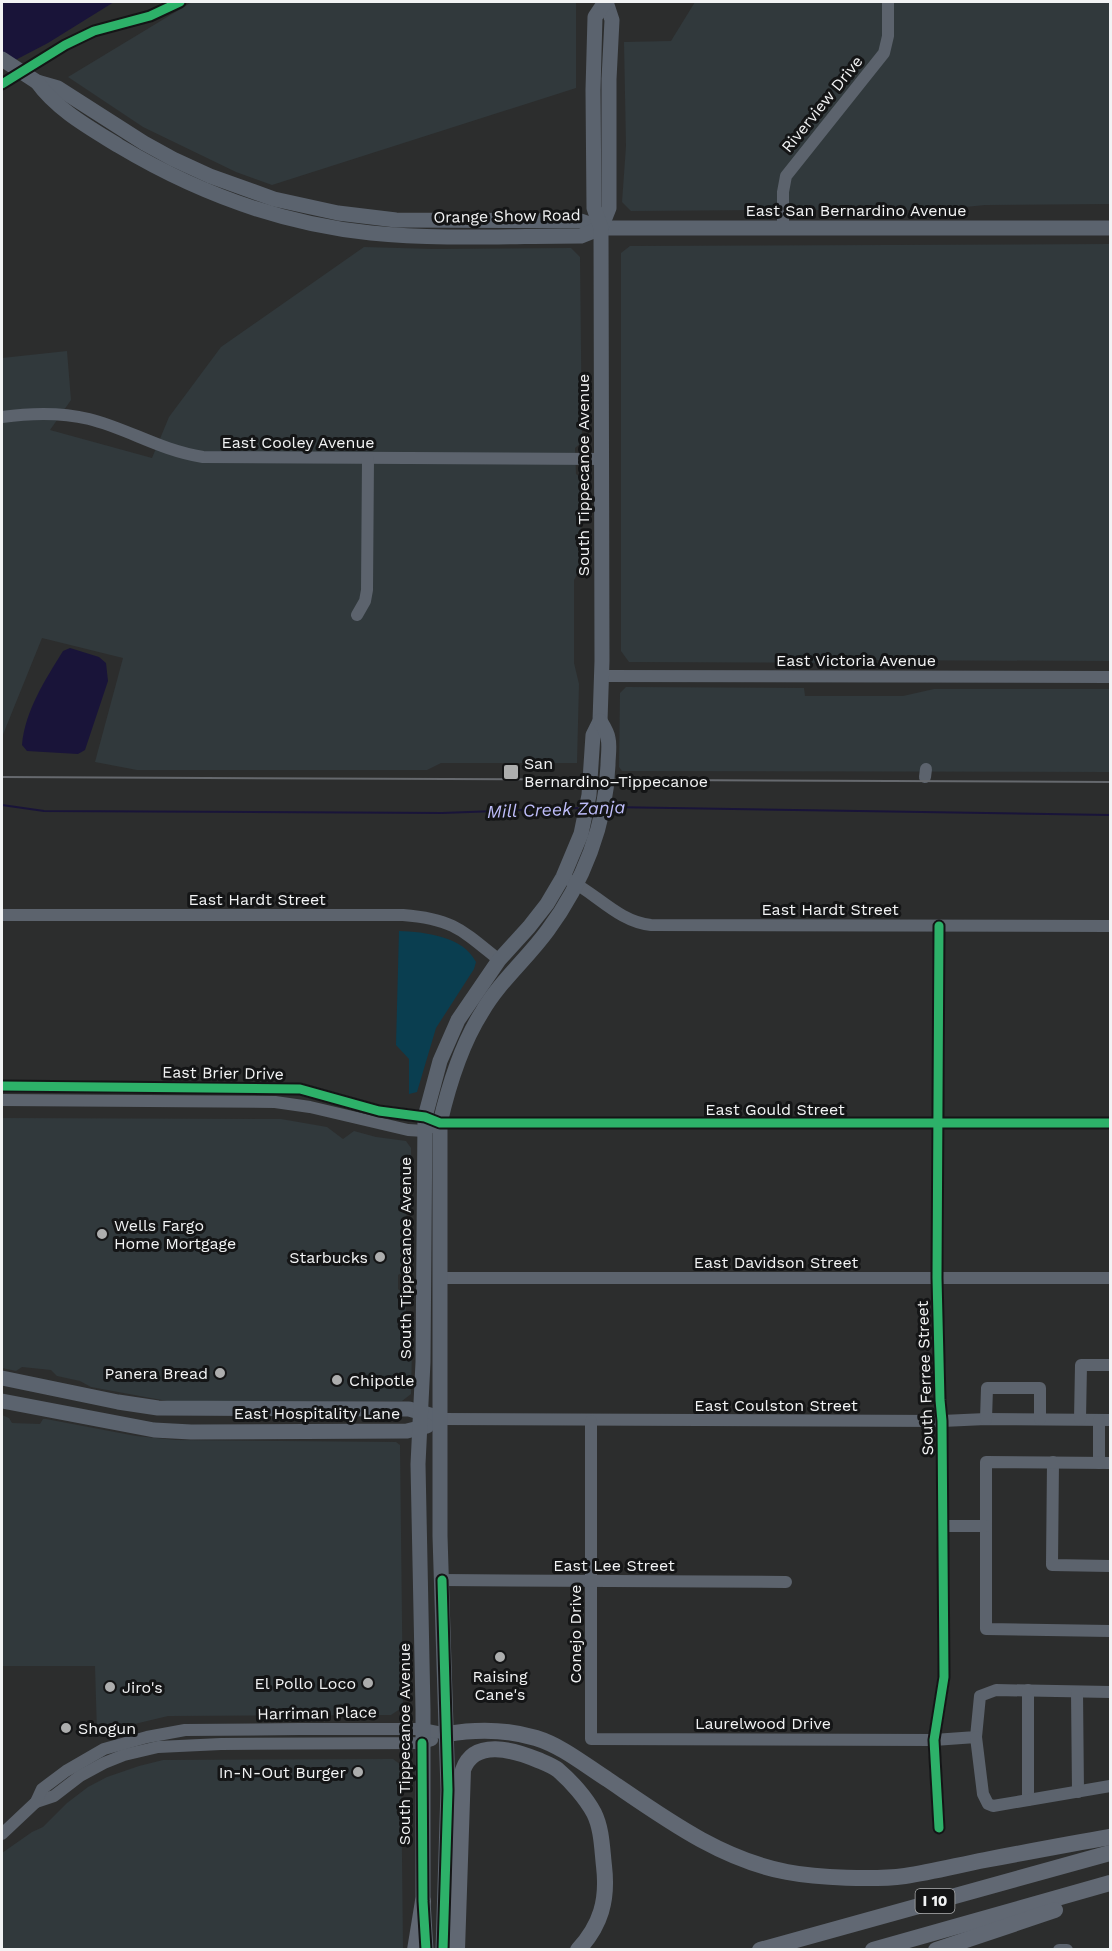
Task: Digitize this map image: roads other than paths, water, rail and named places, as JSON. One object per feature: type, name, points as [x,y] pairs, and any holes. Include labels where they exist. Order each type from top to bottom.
[{"type":"highway","points":[[447,1734],[470,1730],[490,1730],[513,1732],[539,1739],[559,1748],[697,1839],[747,1861],[788,1872],[848,1877],[903,1876],[1110,1837]]},
{"type":"highway","points":[[457,1950],[463,1770],[472,1755],[484,1750],[498,1749],[523,1755],[557,1769],[594,1813],[601,1833],[606,1878],[602,1914],[589,1937],[578,1950]]},
{"type":"highway","name":"I 10","points":[[760,1950],[1110,1853]]},
{"type":"highway","points":[[936,1950],[1050,1911],[1110,1885]]},
{"type":"highway","name":"I 10","points":[[873,1950],[1110,1885]]},
{"type":"highway","points":[[414,1950],[423,1901]]},
{"type":"main road","name":"South Tippecanoe Avenue","points":[[426,1950],[423,1901],[419,1559],[424,1124],[448,1038],[477,989],[499,960],[570,880],[589,795],[593,735],[600,721],[602,676],[601,228],[609,208],[609,79],[612,20],[605,2]]},
{"type":"main road","name":"Orange Show Road","points":[[2,59],[37,82],[49,99],[110,140],[274,199],[338,213],[396,220],[581,221],[601,228]]},
{"type":"main road","name":"East San Bernardino Avenue","points":[[601,228],[1110,228]]},
{"type":"main road","name":"South Tippecanoe Avenue","points":[[443,1950],[448,1802],[440,1536],[440,1123],[470,1032],[490,999],[512,970],[547,932],[600,821],[605,795],[608,736],[600,721]]},
{"type":"main road","points":[[499,960],[512,970]]},
{"type":"main road","name":"East Hospitality Lane","points":[[2,1378],[158,1408],[409,1409],[441,1419]]},
{"type":"main road","name":"East Hospitality Lane","points":[[2,1401],[154,1430],[191,1432],[407,1431],[419,1429],[441,1419]]},
{"type":"main road","points":[[419,1559],[432,1576],[442,1580]]},
{"type":"street","name":"Riverview Drive","points":[[783,228],[783,192],[786,176],[884,53],[888,36],[888,2]]},
{"type":"street","name":"East Cooley Avenue","points":[[2,417],[44,413],[89,419],[166,449],[203,457],[602,459]]},
{"type":"street","points":[[357,615],[365,601],[367,590],[368,459]]},
{"type":"street","name":"East Victoria Avenue","points":[[602,676],[1110,677]]},
{"type":"street","name":"East Hardt Street","points":[[570,880],[625,917],[642,924],[1110,926]]},
{"type":"street","name":"East Hardt Street","points":[[2,915],[403,915],[427,917],[450,924],[469,935],[499,960]]},
{"type":"street","name":"South Ferree Street","points":[[939,926],[937,1278],[942,1421],[944,1677],[934,1740],[939,1828]]},
{"type":"street","name":"East Brier Drive","points":[[2,1086],[300,1089],[424,1124]]},
{"type":"street","name":"East Brier Drive","points":[[2,1100],[275,1102],[310,1107],[362,1120],[440,1123]]},
{"type":"street","name":"East Gould Street","points":[[440,1123],[1110,1123]]},
{"type":"street","name":"East Davidson Street","points":[[441,1278],[1110,1278]]},
{"type":"street","points":[[1080,1419],[1081,1365],[1110,1365]]},
{"type":"street","points":[[986,1419],[987,1388],[1040,1388],[1040,1419]]},
{"type":"street","name":"East Coulston Street","points":[[441,1419],[1105,1420]]},
{"type":"street","points":[[1105,1420],[1105,1463],[987,1462],[986,1629],[1110,1631]]},
{"type":"street","name":"Conejo Drive","points":[[591,1421],[591,1738]]},
{"type":"street","points":[[1053,1462],[1052,1565],[1110,1566]]},
{"type":"street","points":[[943,1526],[986,1526]]},
{"type":"street","name":"East Lee Street","points":[[442,1580],[786,1582]]},
{"type":"street","points":[[1110,1692],[996,1689],[980,1696],[976,1737],[983,1794],[988,1804],[993,1806],[1110,1786]]},
{"type":"street","points":[[1028,1689],[1028,1800]]},
{"type":"street","points":[[1077,1692],[1078,1792]]},
{"type":"street","name":"Harriman Place","points":[[2,1834],[36,1802],[42,1789],[90,1757],[119,1744],[166,1733],[185,1730],[422,1736],[447,1734]]},
{"type":"street","name":"Laurelwood Drive","points":[[591,1738],[934,1740],[976,1737]]},
{"type":"waterway","name":"Mill Creek Zanja","points":[[2,805],[44,811],[442,813],[580,808]]},
{"type":"waterway","name":"Mill Creek Zanja","points":[[609,807],[1110,815]]},
{"type":"railway","points":[[2,777],[1110,782]]},
{"type":"place","name":"San Bernardino–Tippecanoe","points":[[511,772]]},
{"type":"place","name":"Wells Fargo Home Mortgage","points":[[102,1234]]},
{"type":"place","name":"Starbucks","points":[[380,1257]]},
{"type":"place","name":"Panera Bread","points":[[220,1373]]},
{"type":"place","name":"Chipotle","points":[[337,1380]]},
{"type":"place","name":"Raising Cane's","points":[[500,1657]]},
{"type":"place","name":"El Pollo Loco","points":[[368,1683]]},
{"type":"place","name":"Jiro's","points":[[110,1687]]},
{"type":"place","name":"Shogun","points":[[66,1728]]},
{"type":"place","name":"In-N-Out Burger","points":[[358,1772]]}]
